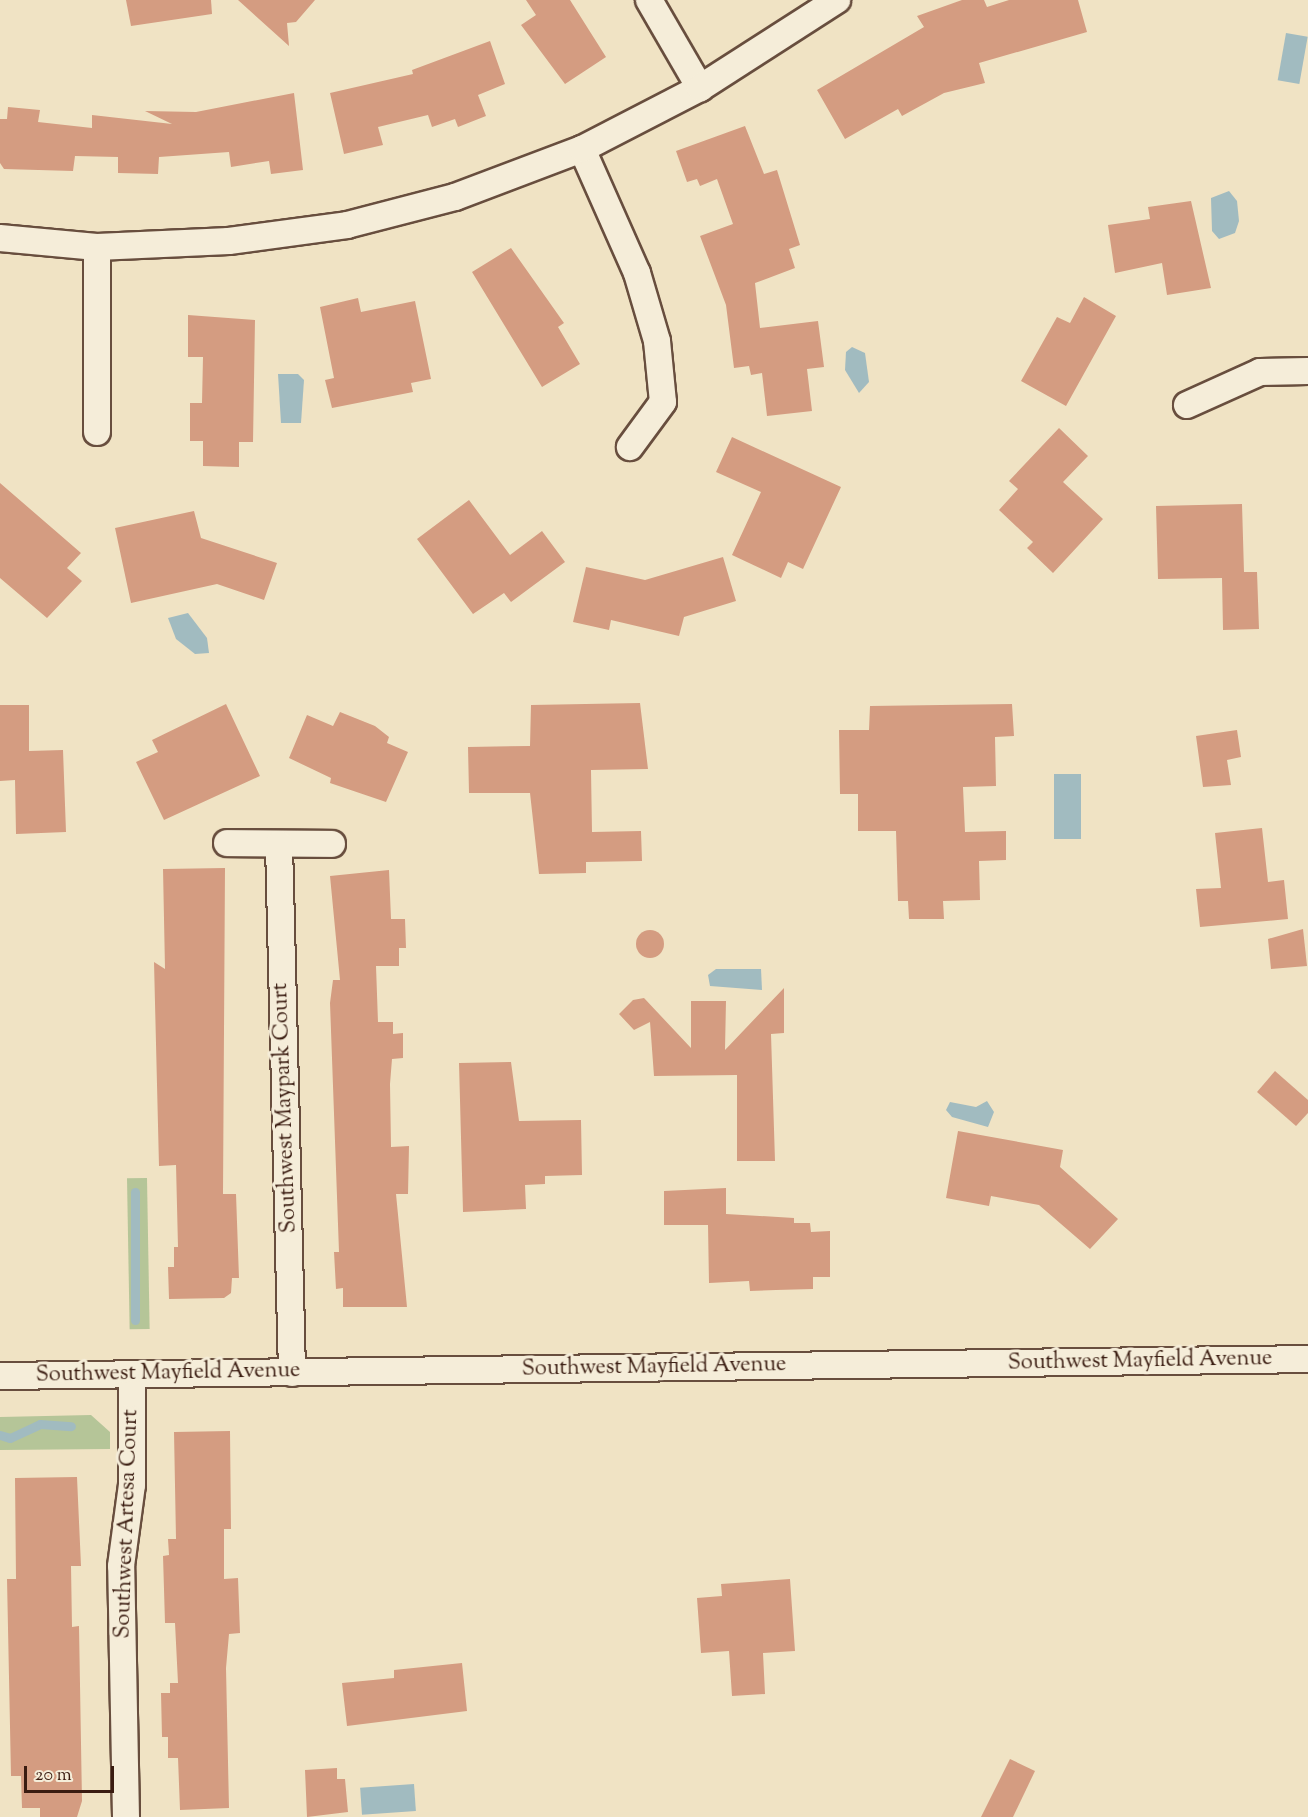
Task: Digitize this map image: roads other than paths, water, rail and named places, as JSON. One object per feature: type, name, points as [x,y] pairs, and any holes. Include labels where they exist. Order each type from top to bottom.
[{"type":"street","points":[[649,0],[700,88]]},
{"type":"street","points":[[0,238],[97,247],[229,241],[347,225],[455,197],[582,149],[700,88],[837,0]]},
{"type":"street","points":[[582,149],[637,273],[657,341],[663,402],[630,447]]},
{"type":"street","points":[[97,247],[97,432]]},
{"type":"street","points":[[1187,405],[1260,372],[1308,371]]},
{"type":"street","points":[[227,843],[332,844]]},
{"type":"street","name":"Southwest Maypark Court","points":[[279,844],[292,1373]]},
{"type":"street","name":"Southwest Mayfield Avenue","points":[[0,1376],[1308,1359]]},
{"type":"street","name":"Southwest Artesa Court","points":[[126,1817],[121,1566],[132,1485],[132,1375]]},
{"type":"water","points":[[1286,33],[1308,37],[1299,84],[1278,80]]},
{"type":"water","points":[[1229,191],[1237,201],[1239,221],[1235,233],[1219,239],[1212,231],[1211,198]]},
{"type":"water","points":[[852,347],[865,353],[869,382],[859,393],[845,370],[846,352]]},
{"type":"water","points":[[278,374],[298,374],[304,380],[301,423],[281,423]]},
{"type":"water","points":[[188,613],[207,638],[209,653],[195,654],[176,639],[168,618]]},
{"type":"water","points":[[1054,774],[1081,774],[1081,839],[1054,839]]},
{"type":"water","points":[[716,969],[761,969],[762,990],[710,986],[708,975]]},
{"type":"water","points":[[987,1101],[994,1112],[988,1127],[952,1117],[946,1110],[950,1102],[976,1107]]},
{"type":"water","points":[[414,1784],[416,1811],[362,1815],[360,1788]]},
{"type":"waterway","points":[[135,1192],[135,1320]]},
{"type":"waterway","points":[[0,1435],[10,1438],[40,1424],[71,1426]]}]
